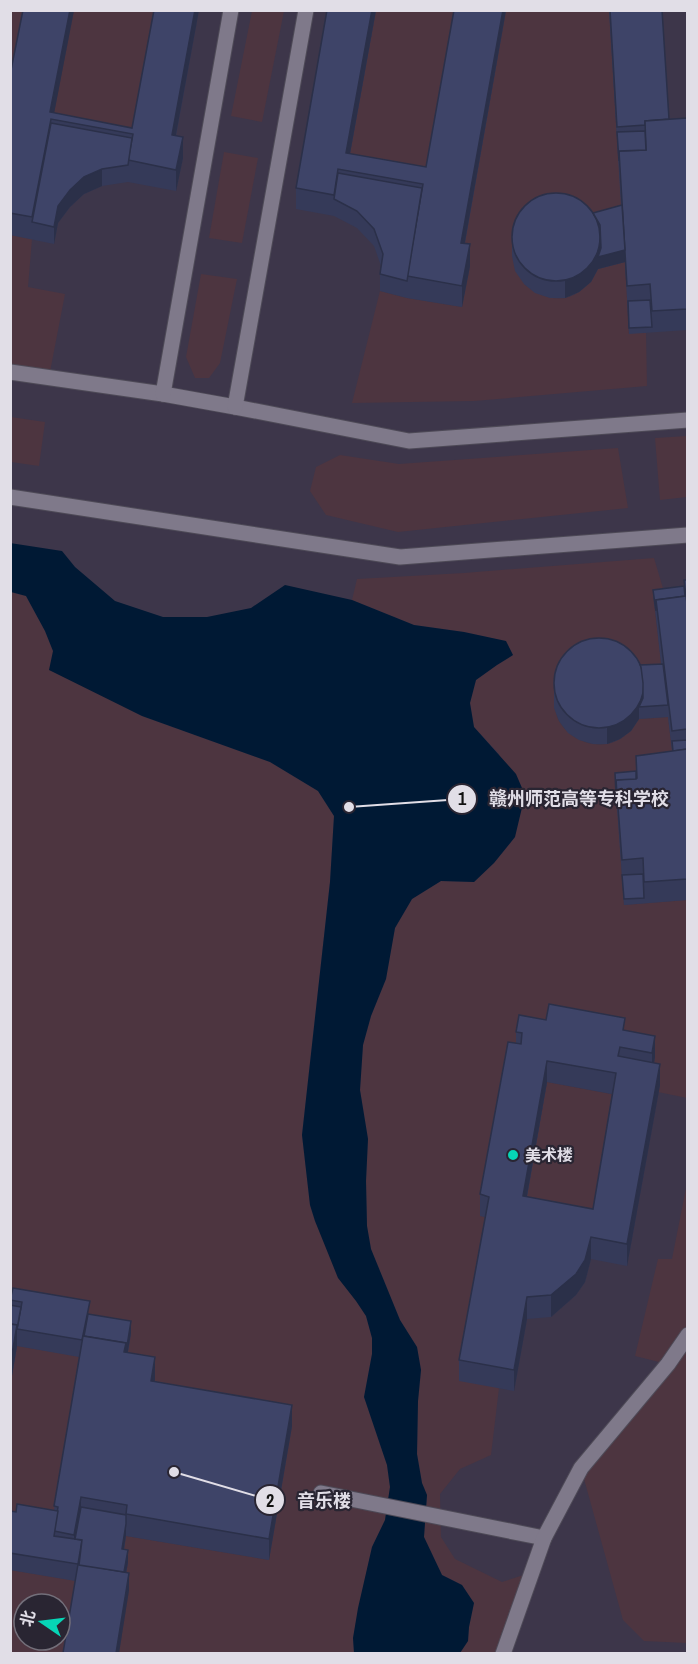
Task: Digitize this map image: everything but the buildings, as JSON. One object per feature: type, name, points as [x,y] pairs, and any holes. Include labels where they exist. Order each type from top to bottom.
[{"type":"street","points":[[163,394],[231,10]]},
{"type":"street","points":[[235,406],[306,10]]},
{"type":"street","points":[[10,372],[235,406],[409,441],[687,420]]},
{"type":"street","points":[[10,497],[400,557],[687,535]]},
{"type":"street","points":[[503,1653],[544,1538],[581,1468],[668,1364],[687,1335]]},
{"type":"street","points":[[321,1494],[376,1503],[544,1538]]},
{"type":"shaded area","points":[[11,11],[687,11],[687,1653],[11,1654]]},
{"type":"shaded area","points":[[11,11],[27,11],[11,96]]},
{"type":"shaded area","points":[[74,11],[158,11],[132,149],[50,133]]},
{"type":"shaded area","points":[[252,11],[284,11],[262,122],[231,116]]},
{"type":"shaded area","points":[[376,11],[458,11],[426,189],[346,175]]},
{"type":"shaded area","points":[[506,11],[609,11],[622,217],[524,284],[546,296],[556,299],[565,298],[583,289],[598,269],[625,262],[629,333],[646,333],[647,386],[474,401],[352,403],[380,291],[462,307],[461,264]]},
{"type":"shaded area","points":[[224,152],[258,158],[242,243],[209,238]]},
{"type":"shaded area","points":[[11,235],[32,239],[28,287],[65,294],[49,377],[11,372]]},
{"type":"shaded area","points":[[201,274],[237,279],[220,363],[209,378],[195,378],[186,357]]},
{"type":"shaded area","points":[[11,417],[45,422],[39,466],[11,462]]},
{"type":"shaded area","points":[[687,436],[687,497],[660,500],[655,438]]},
{"type":"shaded area","points":[[618,448],[628,508],[398,532],[326,515],[310,491],[316,467],[340,455],[399,464]]},
{"type":"shaded area","points":[[654,558],[665,595],[653,596],[663,676],[554,694],[554,701],[559,721],[564,728],[578,739],[595,744],[612,743],[620,739],[639,719],[668,717],[675,772],[615,779],[624,905],[687,900],[687,1098],[658,1092],[659,1085],[549,1026],[481,1216],[489,1218],[499,1388],[491,1455],[460,1469],[440,1494],[441,1537],[455,1559],[502,1582],[533,1572],[503,1653],[460,1653],[468,1641],[474,1603],[462,1585],[442,1575],[424,1537],[427,1495],[422,1483],[417,1454],[421,1370],[417,1347],[400,1320],[371,1249],[367,1226],[368,1139],[360,1090],[363,1045],[371,1016],[386,979],[395,928],[412,899],[441,881],[474,882],[494,863],[515,837],[499,754],[474,727],[470,703],[476,680],[513,655],[505,641],[414,625],[352,600],[357,579]]},
{"type":"shaded area","points":[[11,592],[26,596],[53,651],[102,695],[142,716],[270,762],[318,791],[334,816],[330,882],[302,1135],[310,1205],[315,1221],[326,1246],[366,1316],[372,1338],[372,1354],[364,1397],[387,1465],[390,1487],[385,1520],[372,1547],[353,1638],[354,1653],[119,1653],[129,1590],[123,1589],[128,1563],[122,1561],[126,1536],[269,1560],[151,1402],[154,1379],[11,1317]]},
{"type":"shaded area","points":[[547,1082],[616,1095],[593,1231],[523,1218]]},
{"type":"shaded area","points":[[687,1183],[687,1643],[644,1641],[623,1620],[581,1468],[667,1364],[635,1356],[658,1259],[672,1259]]},
{"type":"shaded area","points":[[17,1346],[83,1357],[54,1527],[11,1528],[10,1387]]},
{"type":"shaded area","points":[[10,1570],[78,1581],[72,1617],[72,1592],[12,1592],[12,1652],[66,1653],[11,1653]]},
{"type":"water","points":[[10,543],[62,551],[75,567],[115,601],[163,617],[207,617],[251,608],[285,585],[352,600],[414,625],[506,641],[513,655],[476,680],[470,703],[474,727],[516,774],[525,795],[515,837],[494,863],[474,882],[441,881],[412,899],[395,928],[386,979],[371,1016],[363,1045],[360,1090],[368,1139],[367,1226],[371,1249],[400,1320],[417,1347],[421,1370],[417,1454],[422,1483],[427,1495],[424,1537],[442,1575],[462,1585],[474,1603],[468,1641],[460,1653],[354,1653],[353,1638],[358,1608],[372,1547],[385,1520],[390,1487],[387,1465],[364,1397],[372,1354],[372,1338],[366,1316],[338,1278],[315,1221],[310,1205],[302,1135],[330,882],[334,816],[318,791],[270,762],[142,716],[49,670],[53,651],[45,631],[26,596],[11,592]]},
{"type":"place","name":"赣州师范高等专科学校","points":[[349,807]]},
{"type":"place","name":"美术楼","points":[[513,1155]]},
{"type":"place","name":"音乐楼","points":[[174,1472]]}]
